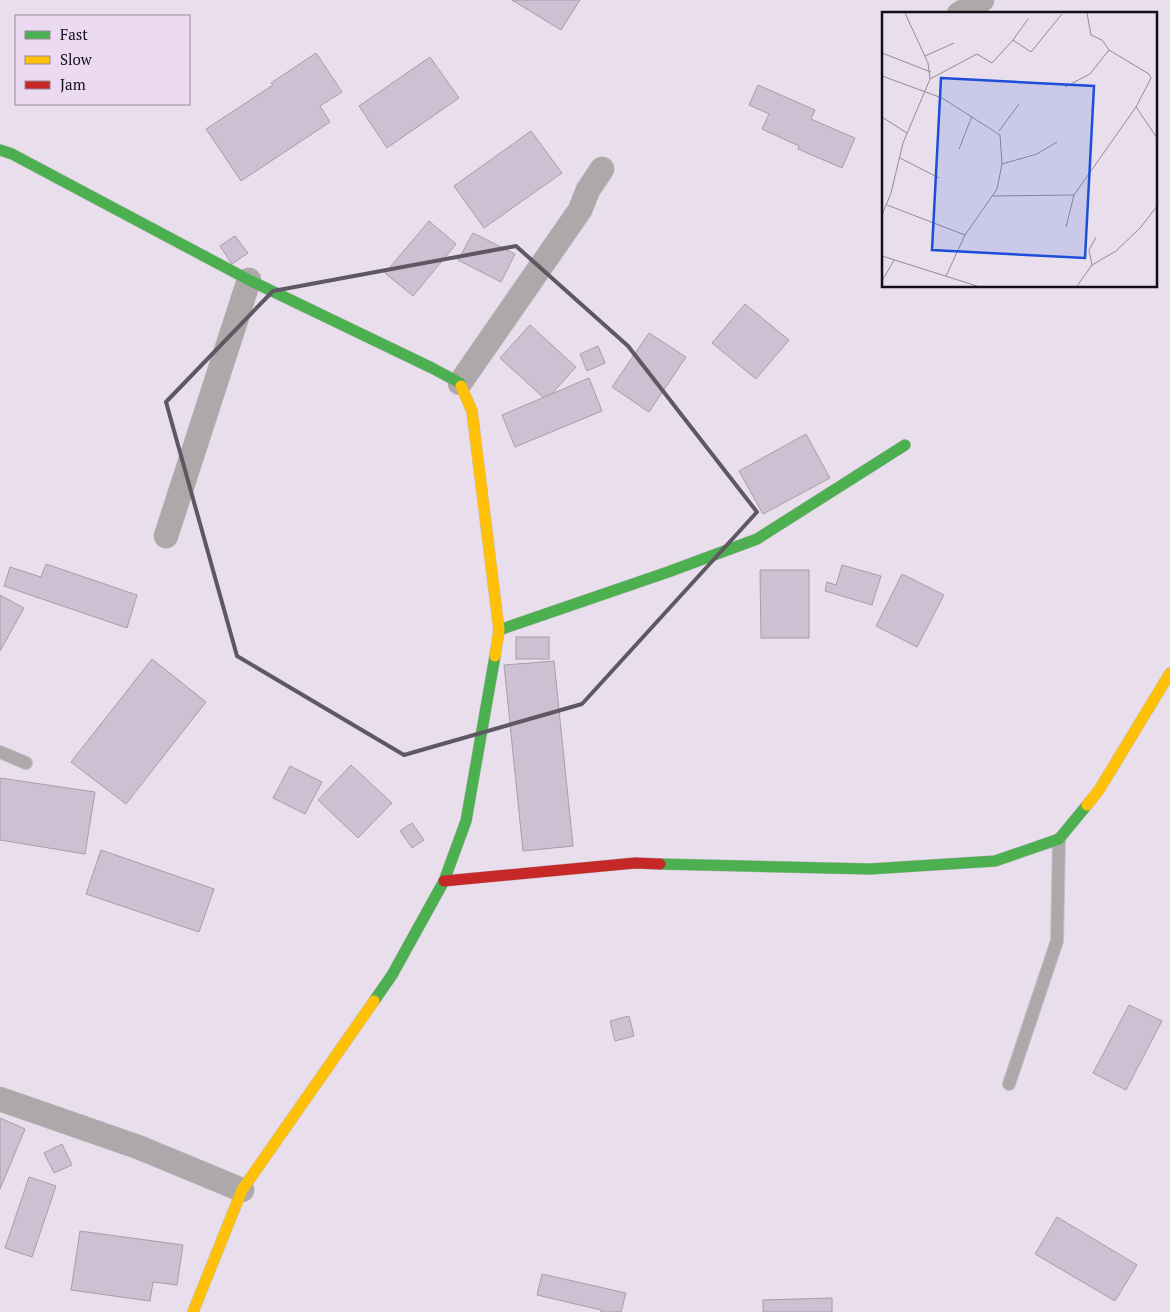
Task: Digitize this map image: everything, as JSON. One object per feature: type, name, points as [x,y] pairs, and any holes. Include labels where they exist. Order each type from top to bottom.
[{"type":"street","points":[[962,12],[982,0]]},
{"type":"street","points":[[0,150],[12,154],[248,280],[423,363],[460,383],[472,410],[499,630],[466,821],[444,882],[392,975],[242,1190],[193,1312]]},
{"type":"street","points":[[460,383],[580,210],[588,190],[602,170]]},
{"type":"street","points":[[166,536],[248,280]]},
{"type":"street","points":[[499,630],[668,572],[757,539],[904,445]]},
{"type":"street","points":[[444,882],[635,863],[870,869],[995,861],[1059,840],[1099,790],[1170,673]]},
{"type":"street","points":[[0,1099],[138,1147],[242,1190]]},
{"type":"lane","points":[[0,752],[26,764]]},
{"type":"lane","points":[[1009,1084],[1057,941],[1059,840]]},
{"type":"highlighted area","points":[[516,246],[628,346],[757,512],[582,704],[404,755],[237,656],[166,402],[273,291]]},
{"type":"building","points":[[512,0],[580,0],[561,30]]},
{"type":"building","points":[[316,53],[342,92],[320,106],[330,122],[241,181],[206,129],[273,85],[271,83]]},
{"type":"building","points":[[430,57],[459,98],[387,148],[359,106]]},
{"type":"building","points":[[758,85],[815,110],[811,119],[855,138],[842,168],[798,149],[799,146],[762,129],[769,114],[749,105]]},
{"type":"building","points":[[531,131],[562,173],[484,228],[454,186]]},
{"type":"building","points":[[429,221],[456,244],[413,296],[385,273]]},
{"type":"building","points":[[473,233],[515,254],[501,282],[458,260]]},
{"type":"building","points":[[235,236],[248,253],[232,264],[220,246]]},
{"type":"building","points":[[745,304],[789,340],[756,379],[712,343]]},
{"type":"building","points":[[530,325],[576,367],[546,400],[500,358]]},
{"type":"building","points":[[649,333],[686,357],[649,412],[612,387]]},
{"type":"building","points":[[598,346],[605,363],[587,371],[580,354]]},
{"type":"building","points":[[589,378],[602,411],[515,447],[502,415]]},
{"type":"building","points":[[806,434],[830,478],[763,514],[739,471]]},
{"type":"building","points":[[46,564],[137,595],[127,628],[4,586],[10,567],[41,577]]},
{"type":"building","points":[[842,565],[881,576],[872,605],[825,591],[827,582],[836,585]]},
{"type":"building","points":[[760,570],[809,570],[809,638],[761,638]]},
{"type":"building","points":[[902,574],[944,595],[917,647],[876,626]]},
{"type":"building","points":[[0,595],[24,608],[0,651]]},
{"type":"building","points":[[516,637],[549,637],[549,659],[516,659]]},
{"type":"building","points":[[152,659],[206,702],[126,804],[71,762]]},
{"type":"building","points":[[554,661],[573,846],[523,851],[504,665]]},
{"type":"building","points":[[351,765],[392,803],[358,838],[318,800]]},
{"type":"building","points":[[290,766],[322,782],[305,814],[273,798]]},
{"type":"building","points":[[0,778],[95,792],[85,854],[0,840]]},
{"type":"building","points":[[412,823],[424,840],[412,848],[400,831]]},
{"type":"building","points":[[101,850],[214,889],[199,932],[86,894]]},
{"type":"building","points":[[1129,1005],[1162,1021],[1126,1090],[1093,1073]]},
{"type":"building","points":[[629,1016],[634,1036],[615,1041],[610,1021]]},
{"type":"building","points":[[0,1118],[25,1129],[0,1189]]},
{"type":"building","points":[[62,1144],[72,1165],[54,1173],[44,1153]]},
{"type":"building","points":[[29,1177],[56,1186],[32,1257],[5,1248]]},
{"type":"building","points":[[1057,1217],[1137,1265],[1115,1301],[1035,1254]]},
{"type":"building","points":[[80,1231],[183,1245],[177,1285],[153,1282],[150,1301],[71,1290]]},
{"type":"building","points":[[542,1274],[626,1293],[621,1312],[601,1312],[601,1310],[537,1295]]},
{"type":"building","points":[[832,1298],[832,1312],[763,1312],[763,1300]]},
{"type":"traffic: fast","points":[[0,150],[12,154],[249,280],[432,368],[460,383],[461,386]]},
{"type":"traffic: fast","points":[[499,630],[668,572],[757,539],[905,445]]},
{"type":"traffic: fast","points":[[374,1001],[392,975],[444,881],[466,821],[495,656]]},
{"type":"traffic: fast","points":[[660,864],[870,869],[995,861],[1059,839],[1087,805]]},
{"type":"traffic: slow","points":[[461,386],[472,411],[499,630],[495,656]]},
{"type":"traffic: slow","points":[[1087,805],[1099,790],[1170,673]]},
{"type":"traffic: slow","points":[[193,1312],[242,1190],[374,1001]]},
{"type":"traffic: jam","points":[[444,881],[635,863],[660,864]]}]
